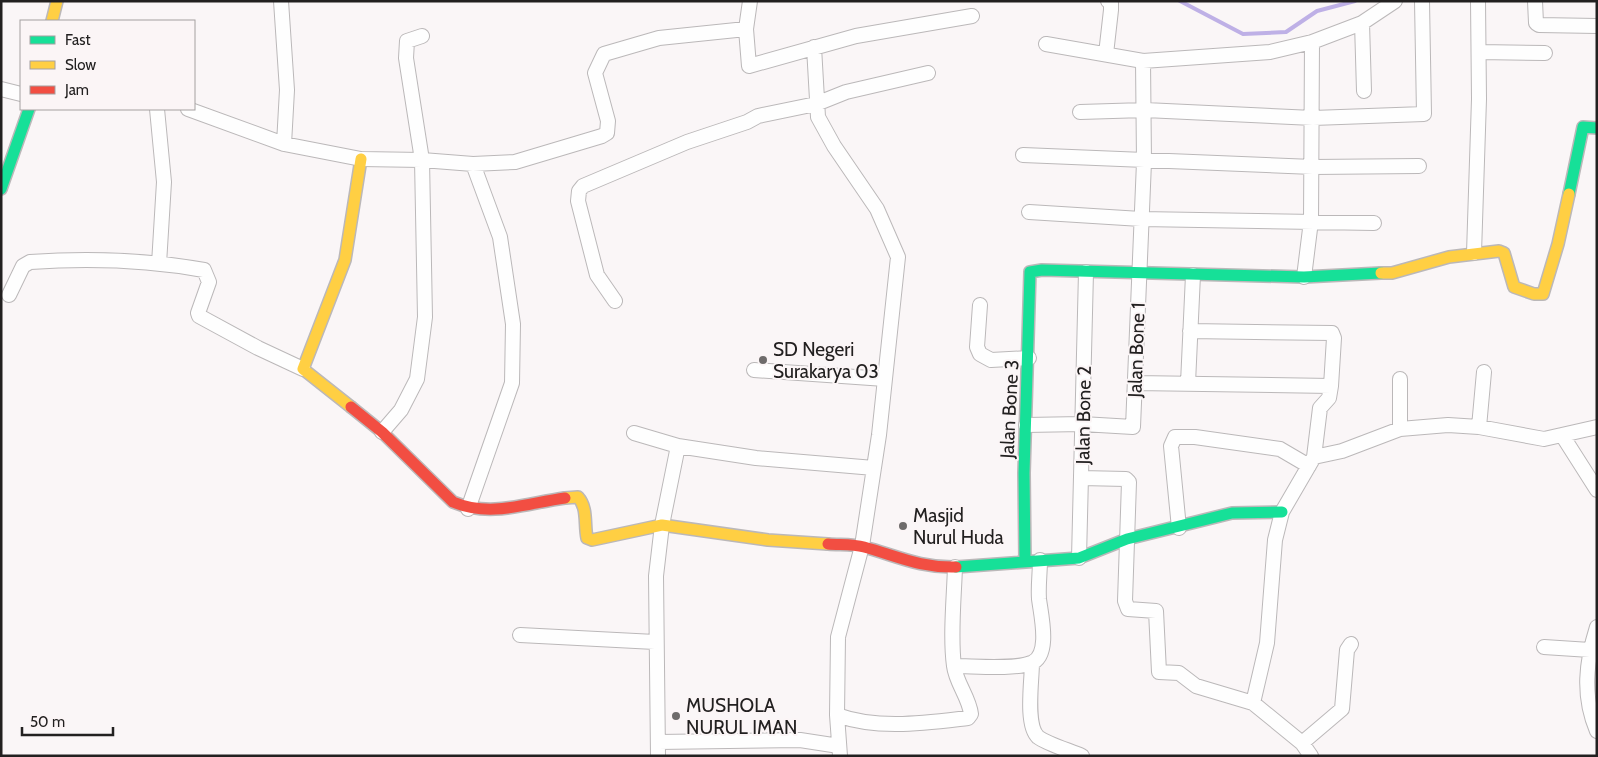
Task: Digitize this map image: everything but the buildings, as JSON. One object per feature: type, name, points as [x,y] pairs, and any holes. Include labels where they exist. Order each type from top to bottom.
[{"type":"main road","points":[[52,20],[57,1]]},
{"type":"main road","points":[[1,189],[29,110]]},
{"type":"main road","points":[[1086,272],[1304,277],[1392,273],[1449,257],[1499,251],[1504,253],[1514,287],[1534,294],[1544,293],[1558,244],[1583,127],[1597,128]]},
{"type":"main road","points":[[361,159],[345,260],[303,369],[382,432],[453,502],[468,509],[488,511],[578,496],[584,505],[587,538],[592,540],[662,525],[768,540],[862,546],[897,559],[936,567],[1080,558],[1127,539],[1179,528],[1232,513],[1282,512]]},
{"type":"main road","name":"Jalan Bone 3","points":[[1025,561],[1024,473],[1029,358],[1028,275],[1030,272],[1042,270],[1086,272]]},
{"type":"street","points":[[281,1],[287,90],[284,144]]},
{"type":"street","points":[[750,1],[746,29],[749,66],[856,36],[972,16]]},
{"type":"street","points":[[1106,54],[1111,10],[1111,3],[1108,1]]},
{"type":"street","points":[[1046,44],[1142,61],[1270,52],[1312,42],[1362,23],[1395,1]]},
{"type":"street","points":[[1080,112],[1145,110],[1313,118],[1424,114],[1422,1]]},
{"type":"street","points":[[1474,253],[1479,52],[1478,1]]},
{"type":"street","points":[[1535,1],[1536,23],[1539,25],[1597,26]]},
{"type":"street","points":[[1362,23],[1364,91]]},
{"type":"street","points":[[191,110],[284,144],[361,159],[422,160],[473,164],[515,162],[607,133],[608,121],[595,73],[604,54],[659,38],[746,29]]},
{"type":"street","points":[[382,432],[401,410],[417,379],[426,317],[422,160],[406,58],[407,41],[422,36]]},
{"type":"street","points":[[1304,277],[1311,221],[1312,42]]},
{"type":"street","points":[[678,446],[662,525],[656,576],[655,642],[658,749],[800,740],[839,751],[837,716],[838,637],[862,546],[874,468],[898,257],[877,209],[822,127],[818,117],[814,47]]},
{"type":"street","points":[[1479,52],[1545,53]]},
{"type":"street","name":"Jalan Bone 1","points":[[1082,424],[1133,427],[1144,162],[1145,110],[1142,61]]},
{"type":"street","points":[[614,301],[597,275],[578,200],[579,190],[583,186],[687,142],[747,122],[758,116],[816,104],[846,92],[928,73]]},
{"type":"street","points":[[1,89],[20,94]]},
{"type":"street","points":[[157,110],[164,182],[159,264]]},
{"type":"street","points":[[1023,155],[1144,162],[1312,167],[1419,166]]},
{"type":"street","points":[[468,509],[512,383],[513,324],[500,237],[473,164]]},
{"type":"street","points":[[1029,212],[1141,219],[1374,223]]},
{"type":"street","points":[[9,295],[23,266],[30,262],[105,261],[159,264],[204,270],[209,282],[198,313],[199,316],[258,348],[303,369]]},
{"type":"street","name":"Jalan Bone 2","points":[[1080,558],[1086,272]]},
{"type":"street","points":[[1188,383],[1193,275]]},
{"type":"street","points":[[980,305],[977,347],[980,354],[991,360],[1029,358]]},
{"type":"street","points":[[1190,330],[1332,334],[1334,338],[1329,398],[1320,408],[1311,461],[1282,512],[1275,540],[1267,643],[1253,703]]},
{"type":"street","points":[[754,370],[885,379]]},
{"type":"street","points":[[1479,427],[1484,372]]},
{"type":"street","points":[[1400,379],[1400,429]]},
{"type":"street","points":[[1134,383],[1331,386]]},
{"type":"street","points":[[1026,425],[1082,424]]},
{"type":"street","points":[[1179,528],[1171,446],[1174,437],[1195,437],[1280,449],[1311,461],[1400,429],[1448,425],[1479,427],[1544,439],[1597,427]]},
{"type":"street","points":[[634,433],[678,446],[756,458],[874,468]]},
{"type":"street","points":[[1562,435],[1597,490]]},
{"type":"street","points":[[1081,478],[1128,480],[1125,601],[1128,609],[1156,611],[1159,672],[1179,673],[1196,686],[1253,703],[1302,743],[1311,756]]},
{"type":"street","points":[[954,666],[1019,666],[1032,663],[1041,653],[1044,637],[1039,597],[1040,560]]},
{"type":"street","points":[[837,716],[848,720],[909,724],[968,718],[971,714],[970,709],[961,691],[954,666],[955,567]]},
{"type":"street","points":[[1597,627],[1586,671],[1591,718],[1597,731]]},
{"type":"street","points":[[520,635],[655,642]]},
{"type":"street","points":[[1302,743],[1342,709],[1347,650],[1351,644]]},
{"type":"street","points":[[1544,647],[1590,650]]},
{"type":"street","points":[[1032,663],[1030,716],[1032,728],[1038,737],[1082,756]]},
{"type":"waterway","points":[[1180,1],[1243,34],[1286,32],[1317,11],[1355,1]]},
{"type":"traffic: fast","points":[[1,189],[29,110]]},
{"type":"traffic: fast","points":[[1569,194],[1583,127],[1597,128]]},
{"type":"traffic: fast","points":[[1025,561],[1024,473],[1030,272],[1042,270],[1304,277],[1381,273]]},
{"type":"traffic: fast","points":[[956,567],[1079,558],[1127,539],[1232,513],[1282,512]]},
{"type":"traffic: slow","points":[[52,20],[57,1]]},
{"type":"traffic: slow","points":[[351,407],[303,369],[345,260],[361,159]]},
{"type":"traffic: slow","points":[[1381,273],[1392,273],[1449,257],[1499,251],[1504,253],[1514,287],[1534,294],[1543,294],[1558,244],[1569,194]]},
{"type":"traffic: slow","points":[[565,498],[578,497],[581,501],[587,538],[592,540],[662,525],[768,540],[828,544]]},
{"type":"traffic: jam","points":[[351,407],[382,432],[453,502],[467,507],[495,509],[565,498]]},
{"type":"traffic: jam","points":[[828,544],[860,546],[931,566],[956,567]]},
{"type":"place","name":"SD Negeri Surakarya 03","points":[[763,360]]},
{"type":"place","name":"Masjid Nurul Huda","points":[[903,526]]},
{"type":"place","name":"MUSHOLA NURUL IMAN","points":[[676,716]]}]
